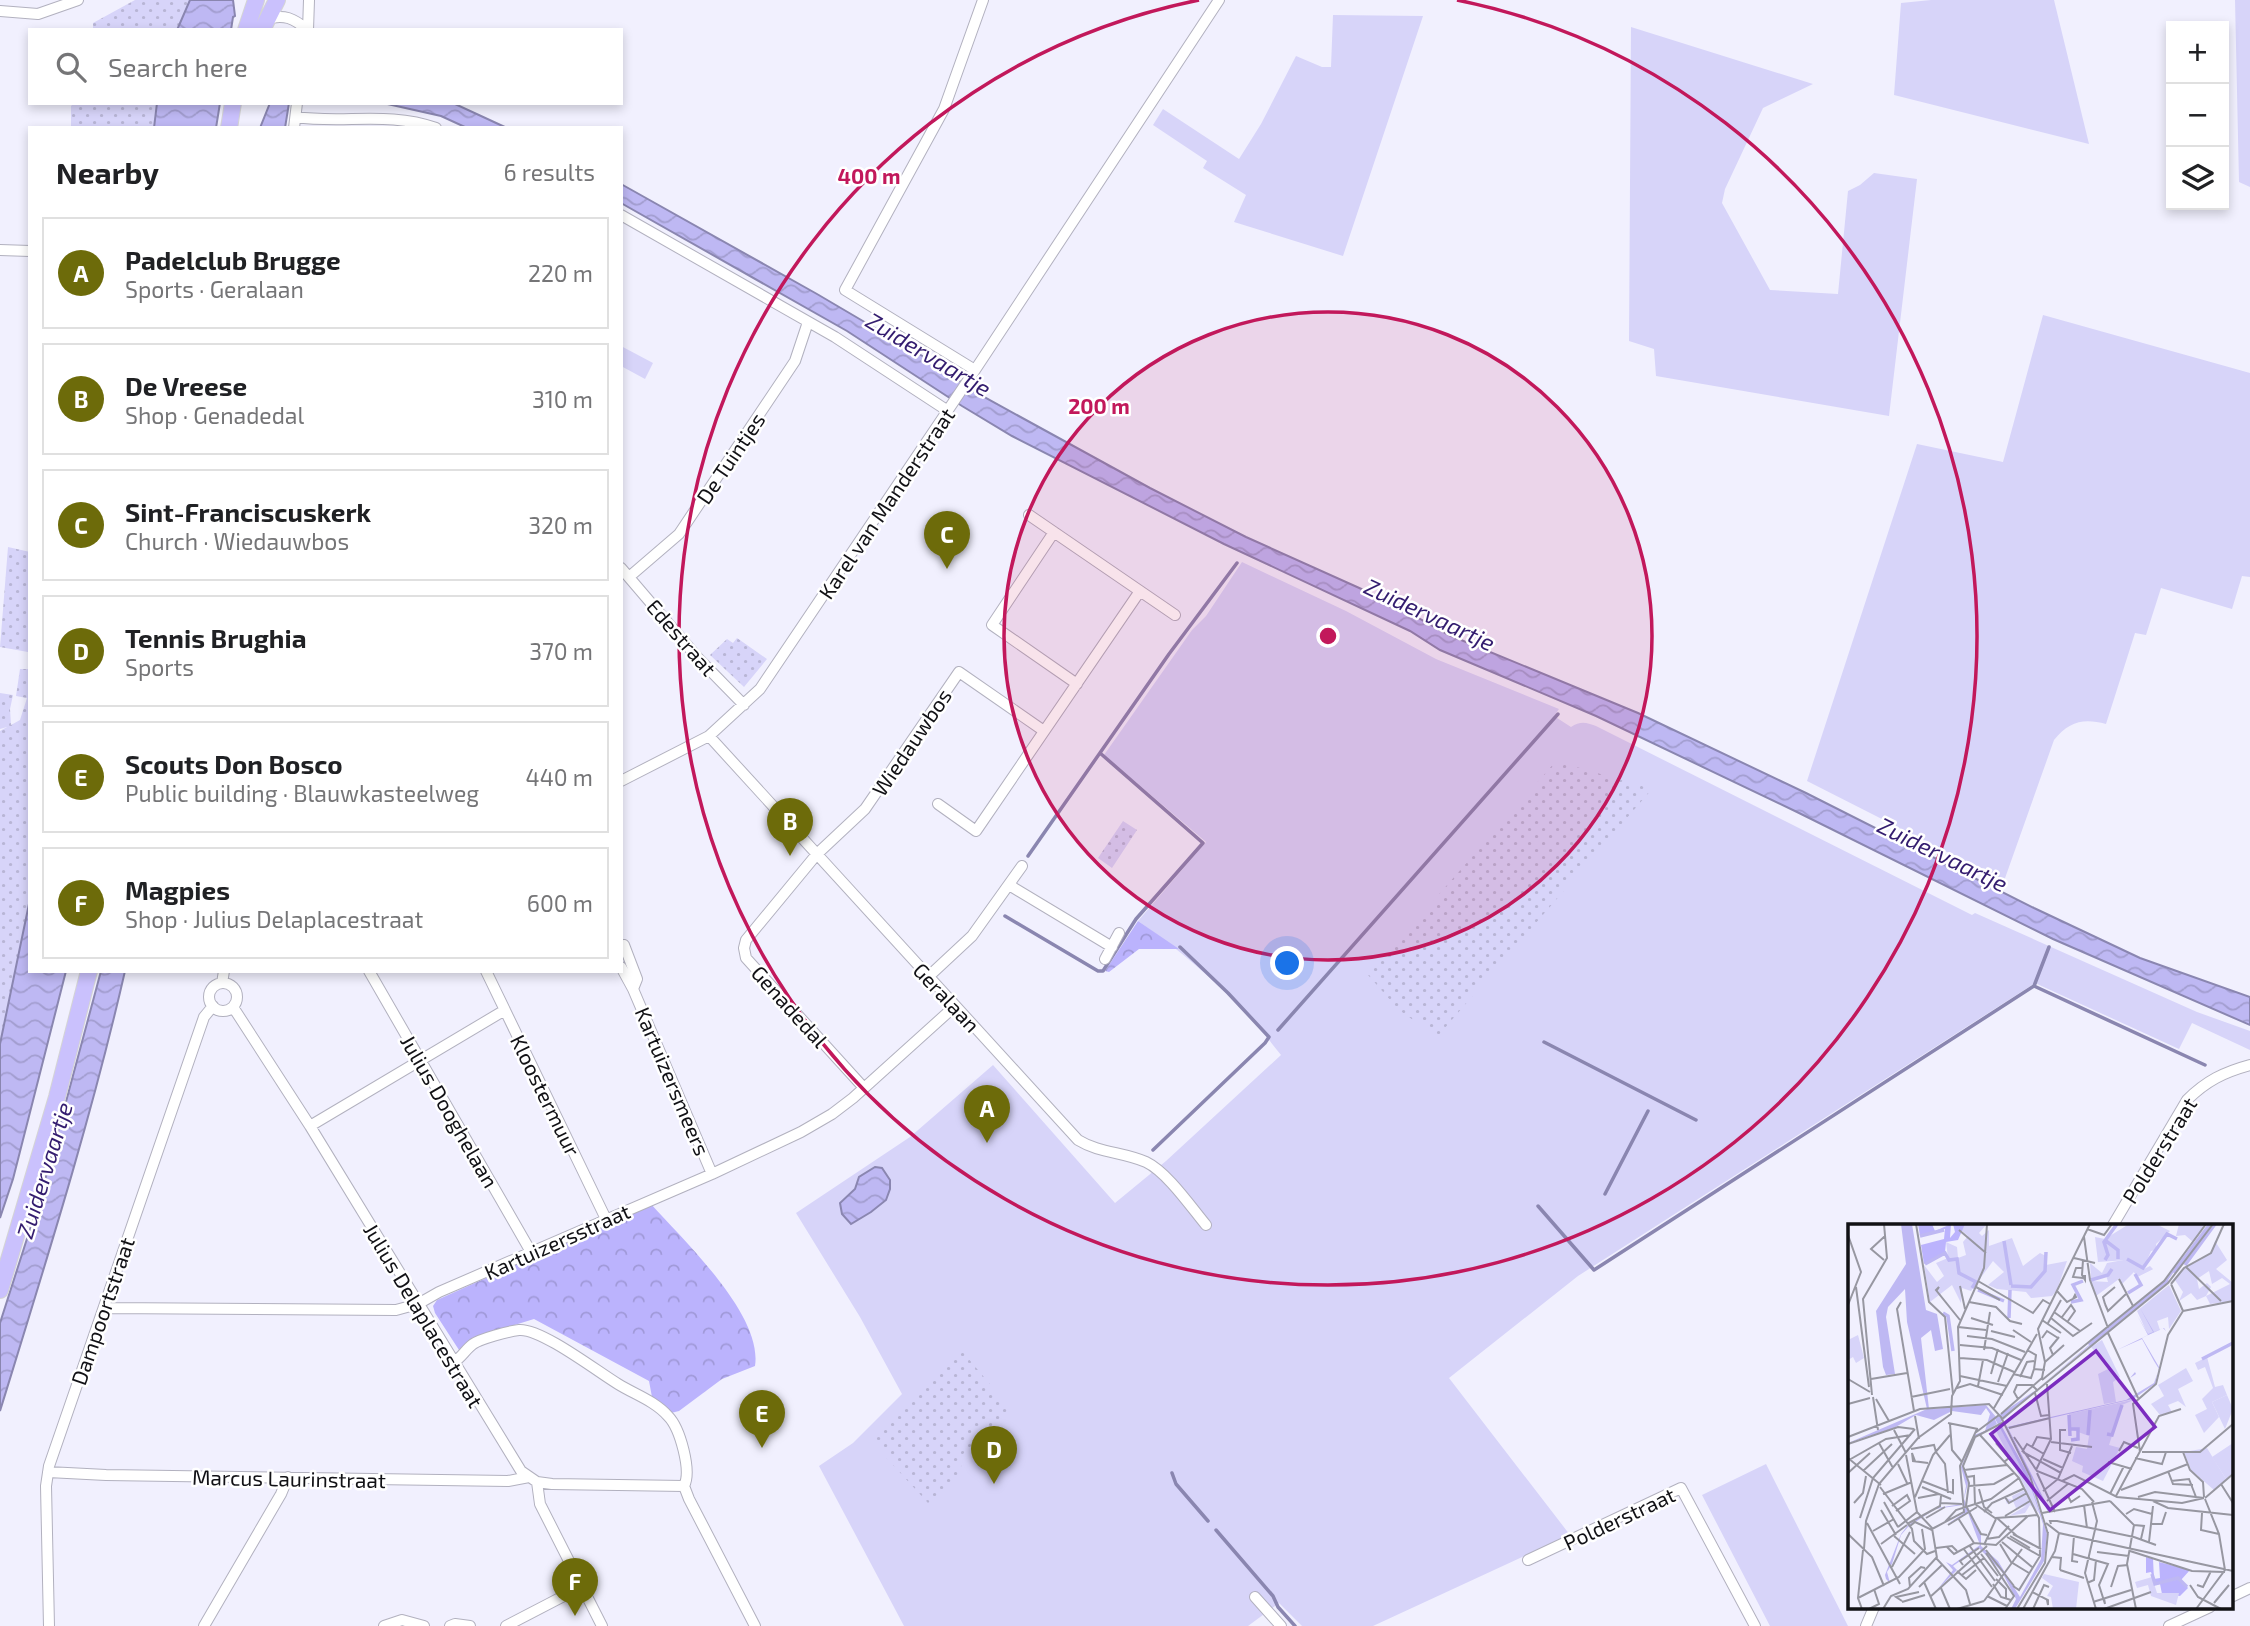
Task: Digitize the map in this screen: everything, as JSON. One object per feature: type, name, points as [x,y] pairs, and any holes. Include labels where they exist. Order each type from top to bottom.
[{"type":"main road","points":[[247,28],[256,0]]},
{"type":"main road","points":[[264,24],[277,0]]},
{"type":"main road","points":[[229,126],[233,105]]},
{"type":"main road","points":[[239,126],[243,105]]},
{"type":"main road","points":[[0,1259],[78,973]]},
{"type":"main road","points":[[0,1290],[54,1109],[88,973]]},
{"type":"street","points":[[0,10],[38,14],[78,0]]},
{"type":"street","points":[[308,28],[309,0]]},
{"type":"street","points":[[975,370],[845,290],[944,109],[983,0]]},
{"type":"street","name":"Karel van Manderstraat","points":[[623,779],[709,736],[744,705],[779,662],[1219,0]]},
{"type":"street","points":[[264,24],[276,16],[287,17],[305,28]]},
{"type":"street","points":[[294,126],[297,105]]},
{"type":"street","points":[[296,117],[374,117],[428,126]]},
{"type":"street","points":[[623,216],[875,361],[948,411]]},
{"type":"street","points":[[0,250],[28,251]]},
{"type":"street","name":"De Tuintjes","points":[[629,577],[679,534],[795,361],[808,322]]},
{"type":"street","points":[[1029,515],[1175,615]]},
{"type":"street","points":[[1054,532],[992,625],[1077,684]]},
{"type":"street","name":"Edestraat","points":[[623,570],[697,657],[744,705]]},
{"type":"street","points":[[938,804],[976,831],[1140,592]]},
{"type":"street","name":"Wiedauwbos","points":[[817,855],[865,810],[959,672],[1044,731]]},
{"type":"street","name":"Geralaan","points":[[709,736],[1078,1140],[1096,1149],[1150,1164],[1163,1175],[1206,1225]]},
{"type":"street","name":"Genadedal","points":[[817,855],[746,940],[746,958],[864,1088]]},
{"type":"street","points":[[928,977],[972,936],[1022,866]]},
{"type":"street","points":[[1009,885],[1112,947]]},
{"type":"street","points":[[1105,959],[1119,933]]},
{"type":"street","name":"Kartuizersmeers","points":[[623,946],[637,979],[633,989]]},
{"type":"street","name":"Kartuizersmeers","points":[[623,971],[712,1174]]},
{"type":"street","name":"Dampoortstraat","points":[[49,1626],[48,1472],[204,1017],[213,1006],[209,994],[214,986],[222,983],[224,973]]},
{"type":"street","name":"Julius Dooghelaan","points":[[370,973],[531,1252]]},
{"type":"street","name":"Kloostermuur","points":[[487,973],[606,1219]]},
{"type":"street","points":[[213,1006],[220,1010],[233,1007],[237,999],[236,991],[230,985],[222,983]]},
{"type":"street","name":"Kartuizersstraat","points":[[104,1308],[396,1310],[418,1304],[801,1132],[832,1114],[864,1088],[955,1006]]},
{"type":"street","name":"Julius Delaplacestraat","points":[[233,1007],[310,1126],[516,1463],[533,1480],[540,1504],[602,1626]]},
{"type":"street","points":[[310,1126],[505,1010]]},
{"type":"street","name":"Polderstraat","points":[[2114,1224],[2187,1100],[2215,1077],[2250,1065]]},
{"type":"street","points":[[454,1362],[464,1356],[476,1342],[520,1330],[533,1332],[659,1408],[669,1417],[676,1429],[687,1467],[688,1478],[684,1486],[689,1499],[755,1626]]},
{"type":"street","name":"Marcus Laurinstraat","points":[[48,1472],[533,1480],[684,1486]]},
{"type":"street","points":[[204,1626],[281,1494],[288,1477]]},
{"type":"street","name":"Polderstraat","points":[[1528,1560],[1681,1488],[1755,1626]]},
{"type":"street","points":[[506,1626],[583,1586]]},
{"type":"street","points":[[2232,1597],[2250,1588]]},
{"type":"street","points":[[1255,1597],[1282,1626]]},
{"type":"street","points":[[1866,1626],[1874,1608]]},
{"type":"street","points":[[2169,1626],[2208,1608]]},
{"type":"street","points":[[384,1626],[402,1620],[424,1626]]},
{"type":"street","points":[[450,1626],[470,1626]]},
{"type":"shaded area","points":[[135,0],[190,0],[178,28],[93,28],[93,23]]},
{"type":"shaded area","points":[[1931,0],[2054,0],[2089,144],[1894,95],[1901,3]]},
{"type":"shaded area","points":[[2235,0],[2250,0],[2250,187],[2239,182]]},
{"type":"shaded area","points":[[1333,15],[1423,16],[1343,256],[1234,222],[1246,195],[1203,168],[1207,161],[1153,125],[1163,109],[1239,159],[1261,124],[1296,56],[1322,67],[1331,67]]},
{"type":"shaded area","points":[[1631,27],[1813,84],[1763,108],[1725,189],[1722,203],[1770,290],[1838,294],[1848,191],[1874,173],[1917,179],[1889,416],[1656,376],[1654,349],[1629,341]]},
{"type":"shaded area","points":[[157,105],[154,126],[71,126],[71,106]]},
{"type":"shaded area","points":[[2043,315],[2250,373],[2250,577],[2242,576],[2232,609],[2161,588],[2146,635],[2135,633],[2106,724],[2091,721],[2077,723],[2065,729],[2054,740],[2004,881],[1807,781],[1917,444],[2003,462]]},
{"type":"shaded area","points":[[623,347],[653,363],[645,379],[623,367]]},
{"type":"shaded area","points":[[8,547],[28,552],[28,652],[0,647]]},
{"type":"shaded area","points":[[1242,562],[1346,611],[1436,659],[1559,709],[1554,716],[1571,727],[1583,723],[1596,726],[1972,915],[1975,913],[2197,1012],[2250,1031],[2250,1050],[2192,1023],[2179,1049],[2035,983],[1578,1276],[1449,1378],[1570,1535],[1373,1626],[1302,1626],[1279,1603],[1248,1626],[904,1626],[819,1466],[853,1443],[902,1394],[860,1317],[796,1213],[910,1137],[993,1065],[1115,1203],[1166,1161],[1281,1055],[1215,982],[1178,950],[1138,921],[1206,842],[1104,755],[1192,630],[1206,616]]},
{"type":"shaded area","points":[[737,638],[767,659],[744,687],[710,655],[727,639],[733,643]]},
{"type":"shaded area","points":[[20,669],[28,669],[28,909],[0,1044],[0,731],[7,727],[0,729],[0,693],[13,695],[11,725],[20,720],[27,698],[16,696]]},
{"type":"shaded area","points":[[1556,761],[1652,789],[1437,1037],[1399,1010],[1368,975]]},
{"type":"shaded area","points":[[1123,821],[1137,830],[1112,868],[1098,858]]},
{"type":"shaded area","points":[[962,1351],[1015,1414],[1001,1417],[963,1454],[960,1474],[928,1503],[870,1440]]},
{"type":"shaded area","points":[[1766,1464],[1848,1626],[1770,1626],[1702,1495]]},
{"type":"green space","points":[[1138,921],[1179,949],[1139,949],[1109,972],[1105,971]]},
{"type":"green space","points":[[651,1204],[701,1258],[734,1302],[747,1324],[754,1346],[755,1366],[722,1379],[679,1411],[671,1413],[652,1397],[649,1381],[534,1319],[472,1338],[459,1350],[435,1313],[433,1306],[437,1300]]},
{"type":"water","points":[[190,0],[233,0],[235,16],[231,28],[178,28]]},
{"type":"water","points":[[157,105],[220,105],[216,126],[154,126]]},
{"type":"water","points":[[269,105],[289,105],[285,126],[261,126]]},
{"type":"water","points":[[392,105],[457,105],[503,126],[463,126],[441,116]]},
{"type":"water","points":[[623,185],[817,294],[936,364],[975,392],[1150,488],[1246,537],[1386,600],[1449,635],[1638,713],[2140,958],[2250,997],[2250,1025],[2053,939],[1596,716],[1440,650],[1410,631],[1224,544],[1012,436],[847,331],[623,204]]},
{"type":"water","points":[[28,909],[28,973],[65,973],[13,1179],[0,1218],[0,1044]]},
{"type":"water","points":[[100,973],[125,973],[82,1137],[0,1411],[0,1323],[41,1195]]},
{"type":"water","points":[[875,1167],[882,1168],[890,1180],[886,1200],[851,1224],[842,1214],[840,1203],[855,1189],[859,1177]]},
{"type":"waterway","points":[[1028,856],[1169,654],[1237,563]]},
{"type":"waterway","points":[[1278,1030],[1558,714]]},
{"type":"waterway","points":[[1005,916],[1098,971],[1103,971],[1136,919],[1203,843],[1100,753]]},
{"type":"waterway","points":[[1153,1150],[1269,1037],[1180,947]]},
{"type":"waterway","points":[[2049,947],[2034,986],[2205,1065]]},
{"type":"waterway","points":[[1538,1206],[1594,1270],[2034,986]]},
{"type":"waterway","points":[[1544,1042],[1696,1120]]},
{"type":"waterway","points":[[1605,1194],[1648,1111]]},
{"type":"waterway","points":[[1172,1473],[1176,1484],[1208,1521]]},
{"type":"waterway","points":[[1216,1530],[1295,1626]]},
{"type":"place","name":"Sint-Franciscuskerk","points":[[947,569]]},
{"type":"place","name":"De Vreese","points":[[790,856]]},
{"type":"place","name":"Padelclub Brugge","points":[[987,1143]]},
{"type":"place","name":"Scouts Don Bosco","points":[[762,1448]]},
{"type":"place","name":"Tennis Brughia","points":[[994,1484]]},
{"type":"place","name":"Magpies","points":[[575,1616]]},
{"type":"water label","name":"Zuidervaartje","points":[[929,354]]},
{"type":"water label","name":"Zuidervaartje","points":[[1430,614]]},
{"type":"water label","name":"Zuidervaartje","points":[[1943,854]]},
{"type":"water label","name":"Zuidervaartje","points":[[44,1170]]}]
